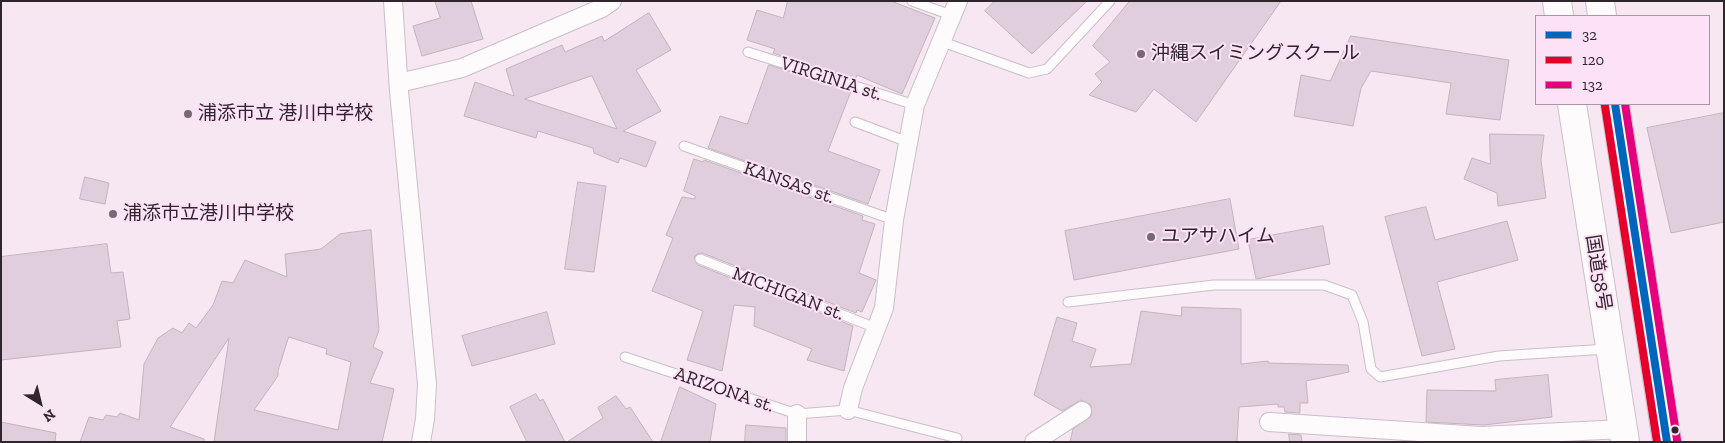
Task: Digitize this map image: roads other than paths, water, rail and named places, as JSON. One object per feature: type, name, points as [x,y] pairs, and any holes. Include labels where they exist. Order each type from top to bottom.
[{"type":"highway","points":[[1557,1],[1559,15]]},
{"type":"highway","points":[[1600,1],[1602,15]]},
{"type":"highway","name":"国道58号","points":[[1572,105],[1624,435]]},
{"type":"highway","points":[[1615,105],[1667,442]]},
{"type":"street","points":[[393,1],[398,83],[427,384],[425,419],[421,442]]},
{"type":"street","points":[[398,83],[462,68],[602,8],[612,1]]},
{"type":"street","points":[[848,410],[853,388],[884,308],[894,220],[915,105],[955,8]]},
{"type":"street","points":[[1034,442],[1082,411]]},
{"type":"street","name":"ARIZONA st.","points":[[796,442],[797,414]]},
{"type":"street","points":[[1269,422],[1365,435],[1624,435]]},
{"type":"lane","points":[[912,1],[955,8]]},
{"type":"lane","points":[[940,41],[1029,73],[1047,69],[1110,1]]},
{"type":"lane","name":"VIRGINIA st.","points":[[748,52],[915,105]]},
{"type":"lane","points":[[855,122],[908,142]]},
{"type":"lane","name":"KANSAS st.","points":[[684,146],[894,220]]},
{"type":"lane","name":"MICHIGAN st.","points":[[700,259],[876,328]]},
{"type":"lane","points":[[1068,302],[1214,286],[1324,284],[1352,295],[1363,322],[1371,368],[1380,377],[1499,356],[1610,349]]},
{"type":"lane","name":"ARIZONA st.","points":[[626,356],[797,414]]},
{"type":"lane","points":[[797,414],[848,410],[956,438]]},
{"type":"place","name":"沖縄スイミングスクール","points":[[1141,54]]},
{"type":"place","name":"浦添市立 港川中学校","points":[[188,114]]},
{"type":"place","name":"浦添市立港川中学校","points":[[113,214]]},
{"type":"place","name":"ユアサハイム","points":[[1151,237]]}]
